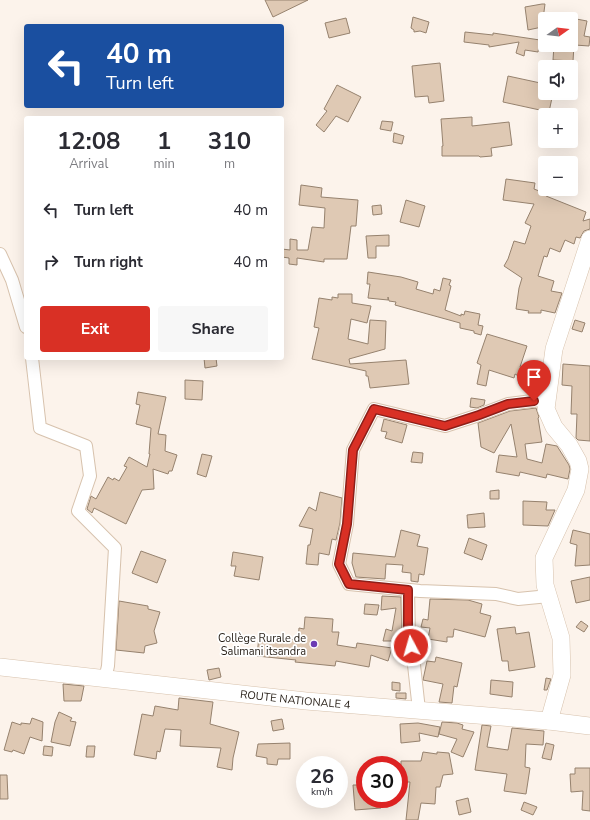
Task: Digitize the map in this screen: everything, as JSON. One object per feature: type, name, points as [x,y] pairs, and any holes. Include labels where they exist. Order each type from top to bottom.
[{"type":"main road","points":[[549,721],[562,675],[561,638],[545,585],[544,558],[576,490],[580,469],[578,461],[569,445],[554,427],[546,409],[554,349],[590,239]]},
{"type":"main road","name":"ROUTE NATIONALE 4","points":[[0,667],[306,701],[549,721],[590,726]]},
{"type":"street","points":[[0,254],[12,280],[24,320]]},
{"type":"street","points":[[32,360],[40,428],[86,446],[90,476],[78,511],[115,548],[108,666],[105,679]]},
{"type":"street","points":[[548,399],[508,404],[445,426],[374,409],[353,450],[347,524],[339,564],[349,584],[408,590],[496,594],[518,599],[549,596]]},
{"type":"street","points":[[408,590],[408,636],[413,656],[419,710]]},
{"type":"building","points":[[265,0],[308,0],[273,17]]},
{"type":"building","points":[[545,4],[544,12],[538,12],[538,28],[528,30],[525,7]]},
{"type":"building","points":[[413,17],[429,22],[426,33],[420,31],[414,32],[411,28]]},
{"type":"building","points":[[346,18],[350,33],[329,38],[325,23]]},
{"type":"building","points":[[578,19],[587,21],[584,36],[590,37],[589,46],[578,45]]},
{"type":"building","points":[[465,32],[493,35],[493,33],[538,40],[538,52],[525,50],[524,56],[516,53],[519,42],[489,47],[489,45],[464,42]]},
{"type":"building","points":[[554,52],[574,52],[573,60],[553,60]]},
{"type":"building","points":[[440,63],[444,101],[429,103],[428,96],[415,97],[412,66]]},
{"type":"building","points":[[508,76],[538,82],[538,100],[552,100],[550,108],[538,108],[538,110],[503,102]]},
{"type":"building","points":[[337,85],[361,97],[348,122],[336,116],[324,132],[316,125],[327,111],[324,109]]},
{"type":"building","points":[[472,117],[472,126],[509,122],[512,145],[491,148],[492,156],[442,156],[443,146],[441,119]]},
{"type":"building","points":[[382,121],[393,122],[391,131],[380,129]]},
{"type":"building","points":[[394,133],[404,136],[402,144],[393,142]]},
{"type":"building","points":[[506,179],[535,183],[534,189],[538,191],[538,196],[546,196],[586,212],[583,221],[590,219],[590,229],[584,231],[580,238],[576,237],[574,244],[565,240],[560,252],[550,248],[547,257],[544,256],[538,276],[554,281],[551,291],[562,293],[555,313],[541,310],[541,313],[528,313],[529,311],[516,309],[522,278],[504,266],[514,241],[525,244],[531,226],[525,223],[534,204],[503,200]]},
{"type":"building","points":[[301,185],[322,188],[321,197],[358,200],[356,226],[351,226],[347,259],[324,259],[324,262],[297,258],[297,265],[289,264],[289,258],[284,257],[284,249],[290,250],[290,239],[297,240],[297,250],[308,250],[312,227],[324,228],[325,208],[299,205]]},
{"type":"building","points":[[406,200],[425,206],[419,227],[400,222]]},
{"type":"building","points":[[381,205],[382,214],[373,215],[372,206]]},
{"type":"building","points":[[389,235],[389,246],[376,246],[376,258],[368,258],[366,236]]},
{"type":"building","points":[[368,272],[401,277],[418,282],[416,289],[433,294],[434,289],[440,291],[443,278],[451,280],[445,310],[461,316],[461,314],[464,315],[465,311],[480,314],[478,325],[483,326],[481,335],[474,333],[474,331],[460,328],[460,323],[395,305],[396,302],[389,301],[388,297],[388,300],[368,298],[370,284],[367,284]]},
{"type":"building","points":[[338,294],[352,294],[352,303],[371,306],[367,323],[351,319],[348,339],[368,344],[370,320],[386,321],[385,349],[349,359],[350,364],[406,360],[409,384],[370,388],[366,371],[312,359],[319,328],[314,327],[319,298],[332,300],[332,297],[338,298]]},
{"type":"building","points":[[575,320],[585,323],[582,332],[572,329]]},
{"type":"building","points":[[487,334],[527,346],[520,367],[528,371],[524,379],[515,374],[514,378],[489,370],[486,386],[477,384],[481,365],[477,363]]},
{"type":"building","points":[[204,360],[216,360],[217,366],[205,368]]},
{"type":"building","points":[[563,364],[590,366],[590,441],[578,440],[576,438],[577,414],[571,414],[572,386],[562,385]]},
{"type":"building","points":[[185,380],[203,381],[202,400],[185,399]]},
{"type":"building","points":[[530,383],[538,385],[536,393],[528,391]]},
{"type":"building","points":[[138,392],[166,397],[158,434],[166,435],[165,451],[177,455],[172,471],[169,471],[168,474],[153,469],[154,489],[142,490],[126,524],[94,508],[92,513],[87,509],[91,496],[96,499],[108,477],[119,481],[127,467],[124,466],[129,457],[147,467],[150,454],[151,428],[136,424],[140,405],[136,404]]},
{"type":"building","points":[[471,398],[485,400],[484,405],[477,408],[470,407]]},
{"type":"building","points":[[536,408],[539,417],[542,442],[525,444],[527,459],[542,463],[546,444],[557,446],[569,465],[570,469],[568,479],[547,474],[546,478],[520,472],[519,476],[496,472],[499,455],[517,457],[511,424],[494,453],[481,447],[478,423],[510,411]]},
{"type":"building","points":[[384,419],[407,425],[402,443],[385,438],[387,432],[381,431]]},
{"type":"building","points":[[413,452],[423,453],[422,463],[411,462]]},
{"type":"building","points":[[202,454],[212,456],[206,477],[197,474]]},
{"type":"building","points":[[499,490],[499,499],[490,499],[490,491]]},
{"type":"building","points":[[320,492],[342,498],[340,523],[336,540],[332,539],[329,555],[319,553],[318,565],[306,564],[308,545],[310,545],[313,529],[299,526],[309,507],[316,511]]},
{"type":"building","points":[[523,501],[547,502],[546,510],[555,510],[548,526],[523,525]]},
{"type":"building","points":[[484,513],[485,527],[468,528],[467,515]]},
{"type":"building","points":[[401,530],[420,535],[417,546],[428,548],[424,575],[419,574],[418,582],[411,581],[411,573],[402,572],[403,565],[386,564],[385,579],[356,577],[352,563],[353,553],[395,557]]},
{"type":"building","points":[[573,530],[590,534],[590,565],[575,566],[577,545],[570,543]]},
{"type":"building","points":[[469,538],[487,545],[482,560],[464,553]]},
{"type":"building","points":[[141,551],[166,560],[157,583],[132,573]]},
{"type":"building","points":[[233,552],[263,557],[259,580],[234,576],[236,566],[231,566]]},
{"type":"building","points":[[590,577],[590,600],[576,603],[571,581]]},
{"type":"building","points":[[382,596],[401,597],[402,641],[383,641],[386,629],[392,631],[396,608],[381,610]]},
{"type":"building","points":[[430,599],[468,600],[482,604],[480,613],[491,616],[485,637],[454,629],[453,637],[447,637],[447,642],[428,639],[430,628],[421,627],[423,619],[428,620]]},
{"type":"building","points":[[119,601],[148,606],[148,609],[160,612],[154,631],[157,643],[145,646],[144,653],[116,650]]},
{"type":"building","points":[[365,604],[379,605],[377,615],[364,614]]},
{"type":"building","points":[[305,617],[333,619],[332,632],[339,632],[337,645],[356,648],[357,643],[392,648],[388,661],[371,655],[369,667],[336,661],[335,666],[257,656],[259,636],[298,640],[299,628],[304,629]]},
{"type":"building","points":[[581,621],[588,626],[584,632],[576,627]]},
{"type":"building","points":[[515,627],[516,634],[529,632],[535,667],[509,671],[508,661],[502,661],[497,629]]},
{"type":"building","points":[[436,657],[462,663],[457,687],[454,686],[452,703],[439,702],[443,684],[423,680],[427,661],[435,662]]},
{"type":"building","points":[[219,668],[221,677],[209,680],[207,670]]},
{"type":"building","points":[[546,678],[551,679],[547,690],[544,690]]},
{"type":"building","points":[[491,680],[513,682],[512,697],[490,694]]},
{"type":"building","points":[[392,682],[400,683],[400,691],[392,690]]},
{"type":"building","points":[[63,684],[84,686],[81,701],[64,701]]},
{"type":"building","points":[[396,693],[406,693],[406,699],[396,698]]},
{"type":"building","points":[[179,698],[213,702],[210,724],[239,732],[232,770],[217,767],[221,748],[180,746],[181,730],[165,729],[160,752],[157,751],[156,759],[134,755],[142,714],[153,716],[155,706],[178,710]]},
{"type":"building","points":[[59,712],[72,718],[70,721],[76,722],[70,746],[51,742],[55,722]]},
{"type":"building","points":[[32,718],[43,722],[42,741],[30,737],[24,754],[13,750],[12,752],[4,750],[12,722],[21,725],[21,723],[30,724]]},
{"type":"building","points":[[282,719],[284,729],[273,731],[271,721]]},
{"type":"building","points":[[442,722],[457,723],[463,725],[462,729],[474,732],[463,757],[451,752],[457,739],[439,734]]},
{"type":"building","points":[[418,723],[440,727],[438,737],[419,733],[420,741],[401,743],[400,724]]},
{"type":"building","points":[[482,725],[491,726],[487,747],[508,750],[512,728],[544,731],[543,745],[526,744],[525,767],[530,768],[526,794],[504,791],[507,774],[475,770]]},
{"type":"building","points":[[290,743],[290,759],[278,759],[277,765],[267,764],[267,758],[256,756],[258,744]]},
{"type":"building","points":[[546,743],[554,745],[551,760],[542,758]]},
{"type":"building","points":[[44,746],[53,747],[52,756],[43,755]]},
{"type":"building","points":[[87,746],[95,746],[94,757],[86,757]]},
{"type":"building","points":[[423,752],[437,754],[437,752],[449,753],[453,774],[443,775],[440,787],[436,787],[435,804],[421,803],[418,820],[406,820],[410,782],[408,782],[408,761],[421,761]]},
{"type":"building","points":[[575,768],[590,768],[590,811],[582,810],[583,791],[571,792],[570,774],[575,774]]},
{"type":"building","points":[[0,775],[7,775],[8,799],[0,799]]},
{"type":"building","points":[[353,785],[356,785],[356,808],[381,808],[355,810]]},
{"type":"building","points":[[468,798],[471,812],[459,815],[456,801]]},
{"type":"building","points":[[524,802],[537,807],[533,815],[521,810]]},
{"type":"place","name":"Collège Rurale de Salimani itsandra","points":[[314,644]]},
{"type":"route","points":[[411,646],[408,636],[408,590],[349,584],[339,564],[347,524],[353,450],[374,409],[445,426],[508,404],[534,401]]}]
